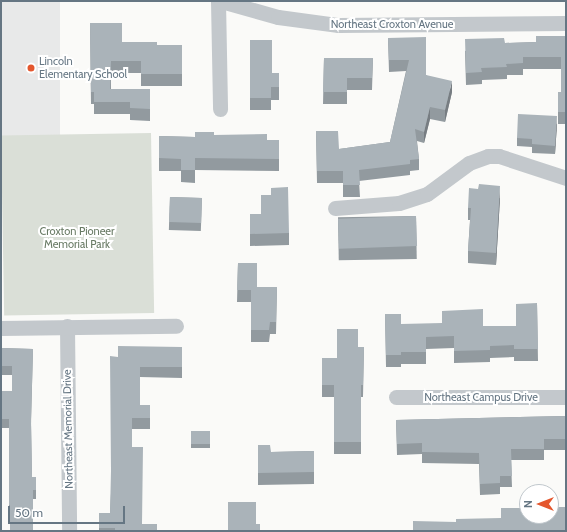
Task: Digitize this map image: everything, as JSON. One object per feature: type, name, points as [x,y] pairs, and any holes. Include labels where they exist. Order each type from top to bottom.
[{"type":"street","points":[[218,1],[220,110]]},
{"type":"street","name":"Northeast Croxton Avenue","points":[[222,1],[278,17],[338,25],[566,24]]},
{"type":"street","points":[[335,208],[399,204],[427,194],[469,163],[488,156],[499,156],[566,178]]},
{"type":"street","points":[[1,328],[67,326],[176,326]]},
{"type":"street","name":"Northeast Memorial Drive","points":[[67,326],[69,531]]},
{"type":"street","name":"Northeast Campus Drive","points":[[396,397],[566,397]]},
{"type":"shaded area","name":"Lincoln Elementary School","points":[[1,1],[60,1],[60,136],[1,136]]},
{"type":"green space","name":"Croxton Pioneer Memorial Park","points":[[151,133],[154,313],[4,316],[1,136]]},
{"type":"building","points":[[90,23],[122,23],[122,42],[157,42],[157,45],[182,45],[182,74],[141,74],[141,61],[111,61],[110,89],[150,89],[150,109],[130,108],[130,102],[94,102],[94,92],[91,92]]},
{"type":"building","points":[[536,36],[566,36],[566,112],[558,112],[558,92],[561,92],[561,57],[523,57],[523,63],[506,64],[507,67],[481,68],[482,72],[466,73],[465,39],[504,38],[505,43],[536,42]]},
{"type":"building","points":[[426,37],[426,75],[452,81],[445,110],[430,107],[424,132],[415,129],[419,159],[410,160],[410,164],[359,170],[360,185],[343,185],[343,171],[317,171],[316,131],[338,131],[339,149],[390,142],[409,60],[389,60],[388,38]]},
{"type":"building","points":[[250,40],[272,40],[272,73],[279,73],[279,87],[271,87],[271,98],[250,98]]},
{"type":"building","points":[[324,58],[373,58],[372,78],[347,78],[347,92],[323,92]]},
{"type":"building","points":[[518,114],[557,116],[555,146],[532,144],[532,139],[517,138]]},
{"type":"building","points":[[195,132],[214,132],[214,135],[267,134],[267,140],[279,140],[279,159],[195,158],[195,170],[181,170],[181,159],[159,158],[159,136],[195,137]]},
{"type":"building","points":[[479,184],[500,186],[496,253],[468,251],[471,208],[468,208],[469,188],[478,189]]},
{"type":"building","points":[[288,187],[289,233],[250,234],[250,214],[261,214],[261,195],[271,195],[271,188]]},
{"type":"building","points":[[170,197],[202,198],[201,223],[169,222]]},
{"type":"building","points":[[416,216],[417,246],[339,249],[338,219]]},
{"type":"building","points":[[238,263],[257,263],[257,287],[277,287],[276,322],[270,322],[269,330],[251,330],[251,290],[237,290]]},
{"type":"building","points":[[537,303],[538,349],[514,349],[514,345],[490,346],[490,350],[454,351],[454,336],[426,337],[426,352],[401,352],[401,355],[386,355],[385,314],[401,314],[401,324],[442,323],[442,311],[483,309],[483,326],[516,326],[516,304]]},
{"type":"building","points":[[337,329],[358,329],[358,347],[364,347],[363,385],[361,385],[361,442],[334,442],[334,385],[322,385],[322,358],[337,358]]},
{"type":"building","points":[[118,346],[182,347],[182,367],[140,367],[140,405],[150,405],[150,418],[132,418],[132,447],[143,447],[142,524],[157,524],[157,531],[115,531],[115,528],[99,528],[99,513],[110,513],[110,356],[118,357]]},
{"type":"building","points":[[1,348],[33,349],[31,419],[32,477],[36,477],[36,490],[33,490],[33,531],[10,531],[9,419],[1,419],[1,391],[12,391],[12,366],[1,366]]},
{"type":"building","points":[[566,416],[566,439],[544,439],[544,449],[511,449],[512,476],[500,476],[500,483],[480,484],[479,453],[422,452],[422,443],[397,444],[396,420]]},
{"type":"building","points":[[191,431],[210,431],[210,444],[191,444]]},
{"type":"building","points":[[258,445],[270,445],[271,452],[314,451],[314,472],[258,473]]},
{"type":"building","points":[[228,502],[256,502],[256,524],[260,524],[260,531],[228,531]]},
{"type":"building","points":[[559,507],[566,507],[566,531],[413,531],[413,521],[456,522],[456,519],[501,518],[501,508],[519,508],[519,524],[559,524]]},
{"type":"place","name":"Lincoln Elementary School","points":[[31,68]]}]
